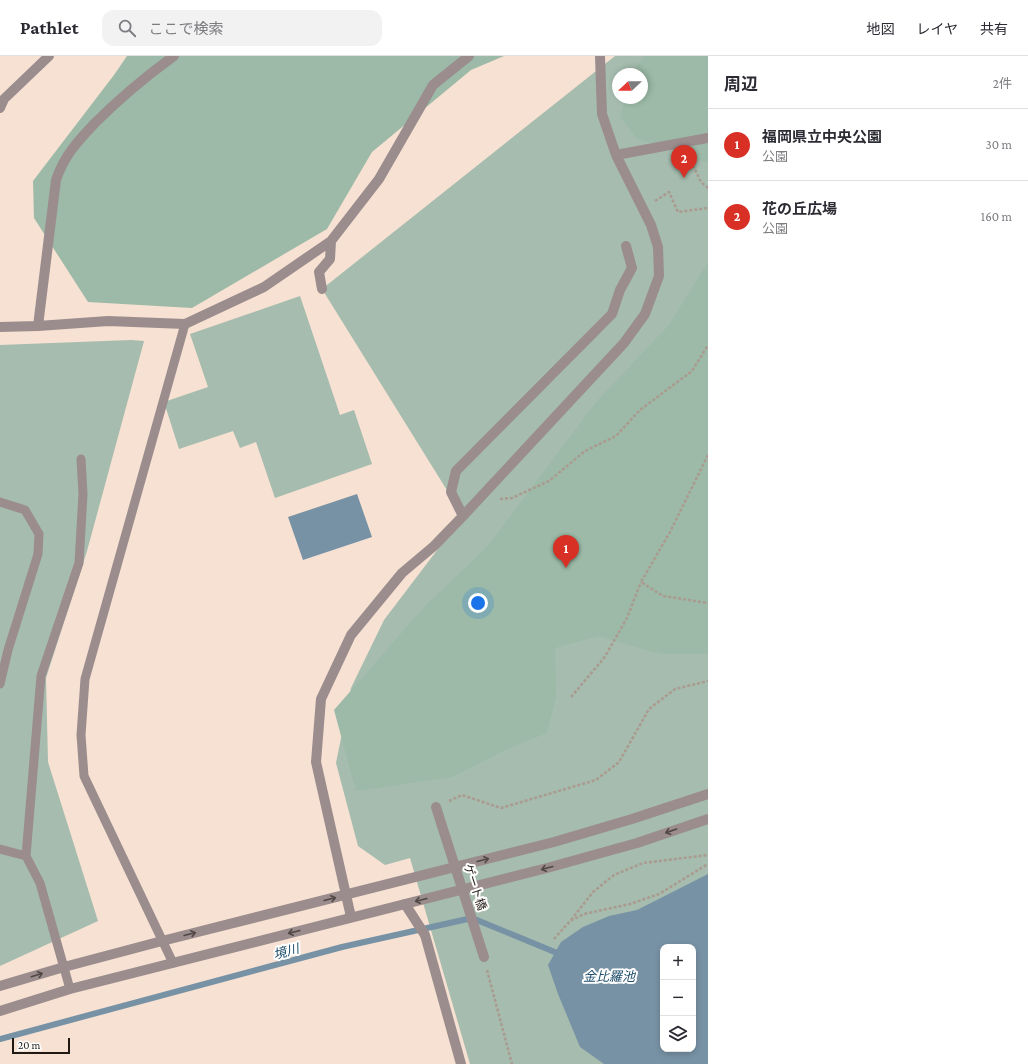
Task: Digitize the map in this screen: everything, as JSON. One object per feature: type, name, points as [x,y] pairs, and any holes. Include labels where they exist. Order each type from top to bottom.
[{"type":"street","points":[[0,108],[4,99],[49,56]]},
{"type":"street","points":[[38,326],[56,180],[61,167],[73,147],[116,102],[174,56]]},
{"type":"street","points":[[0,327],[38,326],[108,320],[185,324],[264,287],[331,242],[379,179],[433,85],[470,56]]},
{"type":"street","points":[[351,917],[316,762],[321,700],[351,635],[402,573],[434,546],[463,516],[624,343],[645,314],[659,276],[658,247],[651,225],[616,155],[602,114],[600,56]]},
{"type":"street","points":[[616,155],[708,138]]},
{"type":"street","points":[[322,289],[319,272],[330,259],[331,242]]},
{"type":"street","points":[[463,516],[450,492],[456,471],[612,314],[620,290],[632,268],[626,246]]},
{"type":"street","points":[[0,986],[162,941],[554,842],[632,819],[708,794]]},
{"type":"street","name":"ゲート橋","points":[[436,807],[484,957]]},
{"type":"street","points":[[0,1011],[70,989],[562,864],[637,843],[708,818]]},
{"type":"street","points":[[405,904],[425,935],[461,1064]]},
{"type":"lane","points":[[173,963],[84,776],[82,735],[85,679],[185,324]]},
{"type":"lane","points":[[70,989],[40,883],[26,856],[41,676],[79,563],[83,494],[81,459]]},
{"type":"lane","points":[[0,502],[25,510],[38,534],[38,554],[4,649],[0,684]]},
{"type":"lane","points":[[0,849],[26,856]]},
{"type":"path","points":[[684,157],[690,159],[701,182],[708,188]]},
{"type":"path","points":[[642,208],[669,192],[678,212],[708,208]]},
{"type":"path","points":[[477,501],[512,498],[549,481],[584,452],[616,436],[640,410],[692,371],[708,345]]},
{"type":"path","points":[[571,696],[604,658],[627,618],[641,582],[670,532],[708,455]]},
{"type":"path","points":[[641,582],[663,596],[708,603]]},
{"type":"path","points":[[436,807],[462,795],[501,808],[596,780],[619,762],[649,709],[675,690],[708,681]]},
{"type":"path","points":[[554,939],[593,892],[614,875],[643,863],[708,855]]},
{"type":"path","points":[[570,920],[584,914],[630,904],[660,894],[708,864]]},
{"type":"path","points":[[484,957],[512,1064]]},
{"type":"green space","points":[[127,56],[504,56],[471,70],[372,152],[327,229],[192,308],[88,302],[34,218],[33,181]]},
{"type":"green space","points":[[615,56],[708,56],[708,1064],[470,1064],[410,858],[385,865],[358,846],[336,763],[351,688],[384,620],[463,516],[322,289]]},
{"type":"green space","points":[[644,56],[708,56],[708,163],[636,138],[620,116],[624,104],[648,104],[648,68],[636,67]]},
{"type":"green space","points":[[708,262],[708,654],[661,654],[598,636],[555,648],[556,697],[547,733],[507,749],[452,777],[356,791],[334,710],[424,607],[487,547],[597,401],[669,325]]},
{"type":"green space","points":[[300,296],[340,415],[354,410],[372,464],[275,498],[256,442],[240,448],[233,431],[179,449],[164,402],[208,387],[190,334]]},
{"type":"green space","points":[[131,340],[144,341],[87,551],[46,678],[48,762],[98,921],[0,966],[0,345]]},
{"type":"water","points":[[357,494],[372,537],[303,560],[288,517]]},
{"type":"water","name":"金比羅池","points":[[708,874],[708,1064],[604,1064],[580,1047],[558,994],[548,965],[561,942],[583,927],[609,916],[637,910]]},
{"type":"waterway","name":"境川","points":[[0,1039],[342,947],[472,918],[562,955]]},
{"type":"place","name":"花の丘広場","points":[[684,178]]},
{"type":"place","name":"福岡県立中央公園","points":[[566,568]]}]
